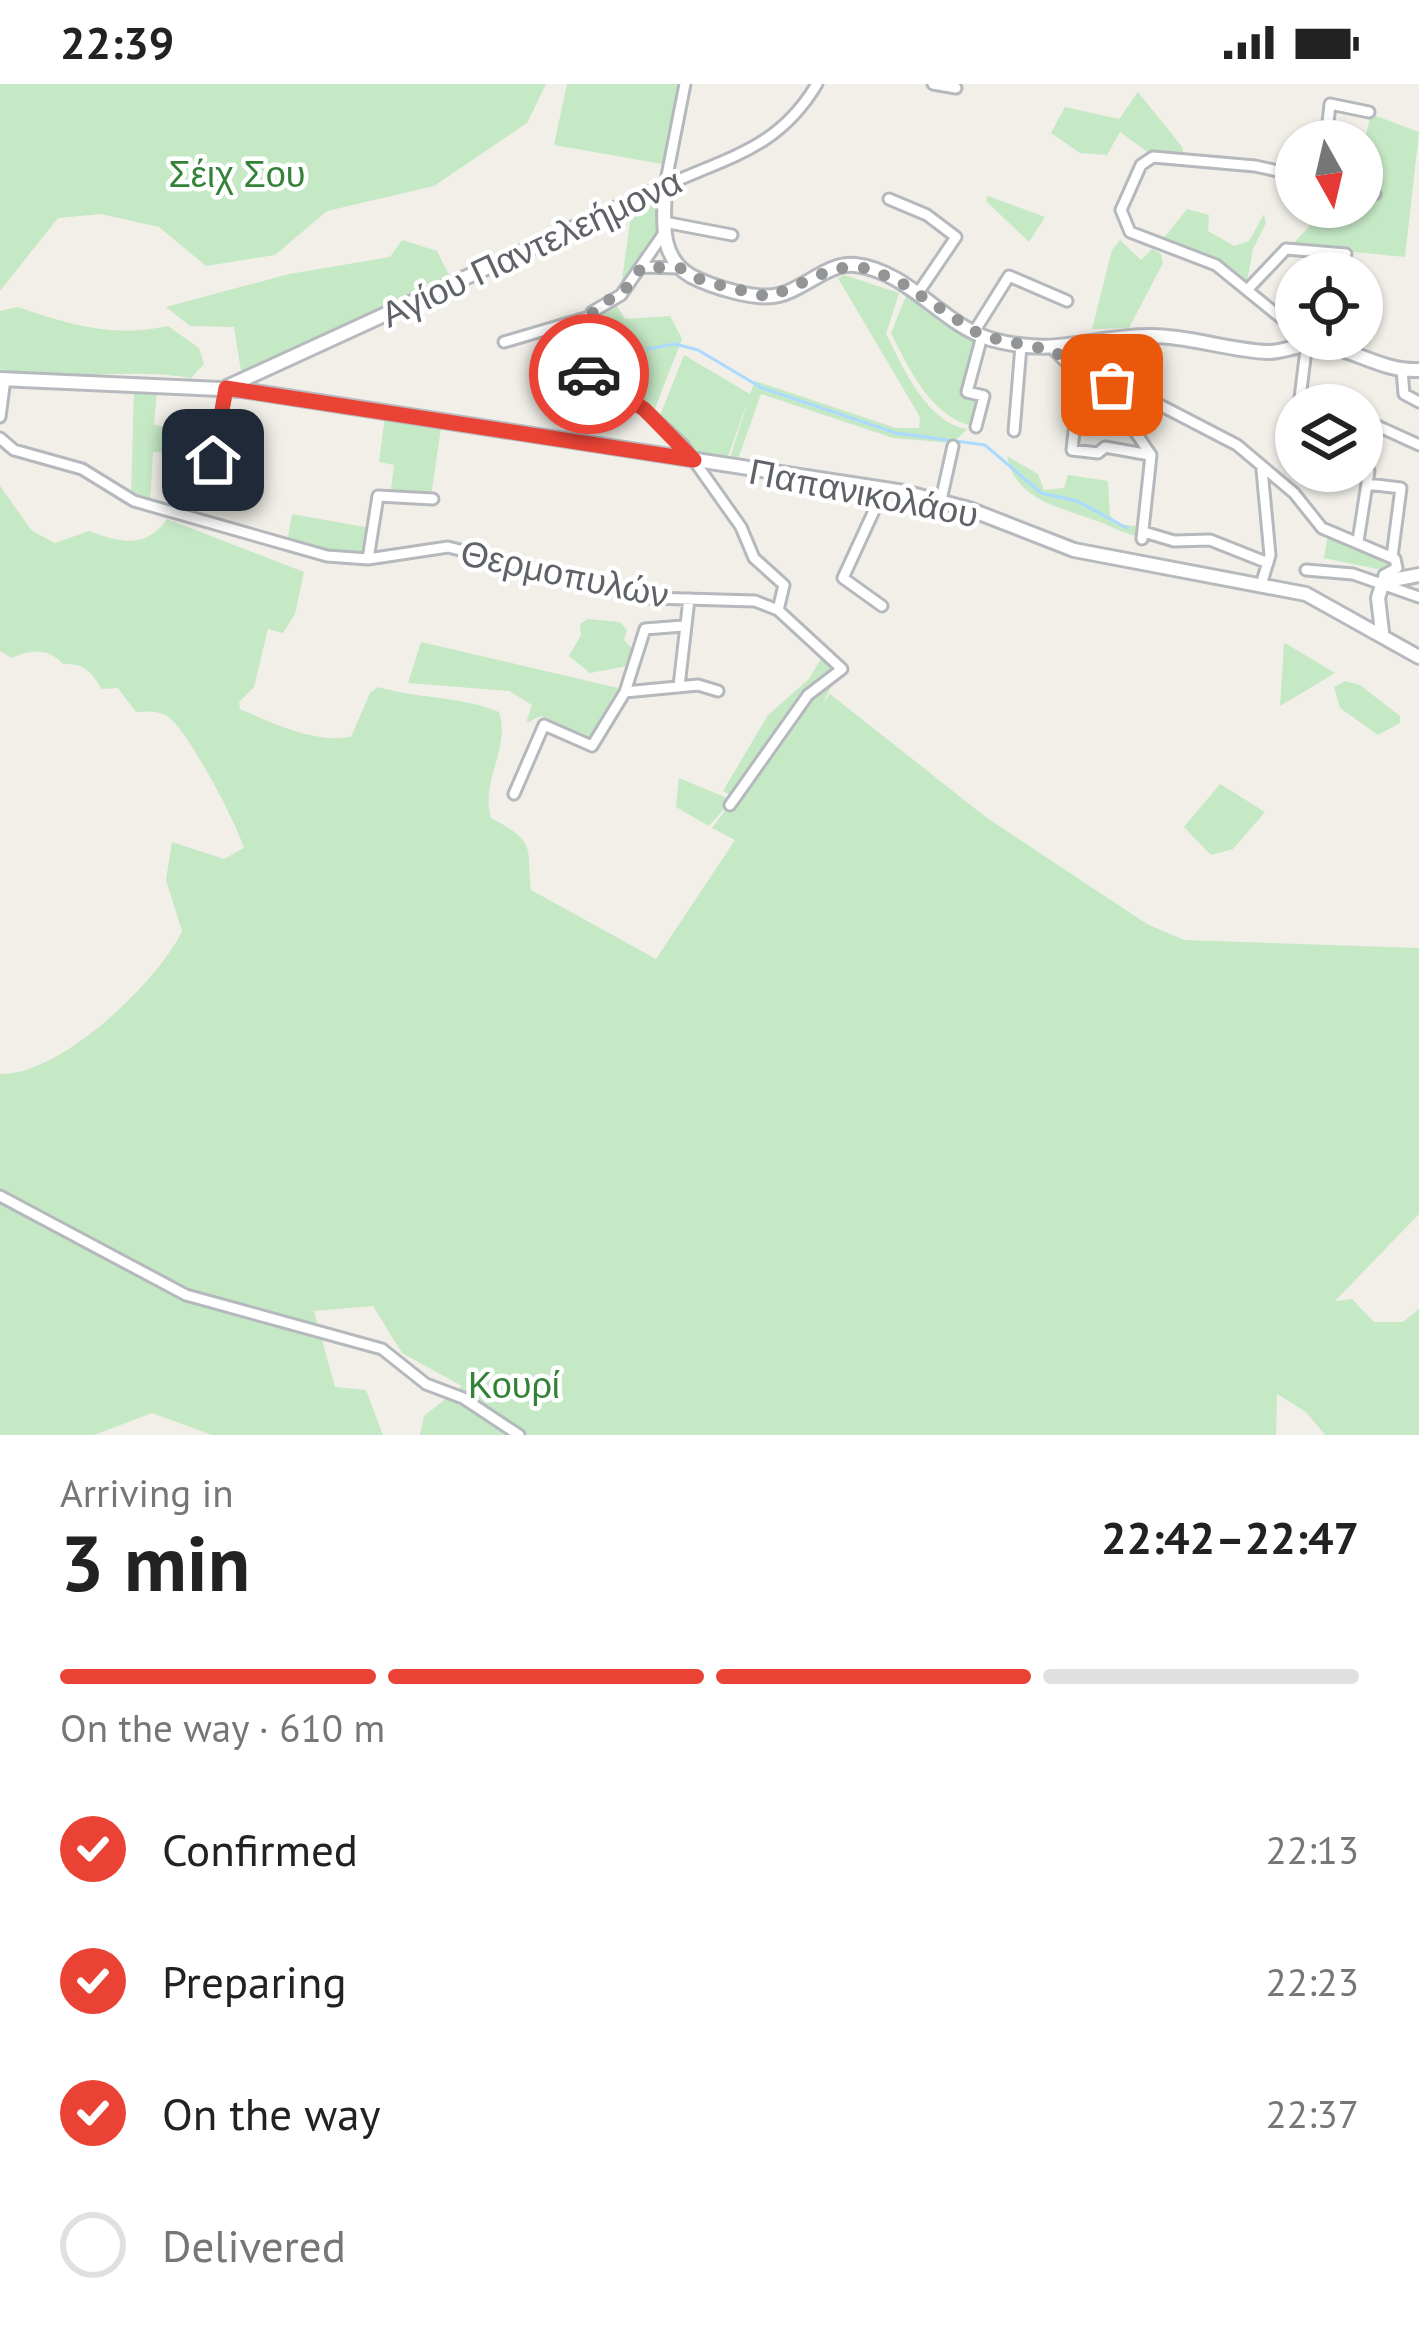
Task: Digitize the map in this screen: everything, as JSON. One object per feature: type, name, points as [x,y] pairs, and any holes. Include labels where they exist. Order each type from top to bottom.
[{"type":"main road","points":[[664,186],[664,227],[680,268],[703,281],[769,297],[854,265],[918,293],[978,334],[1021,346],[1055,351],[1175,338],[1275,351]]},
{"type":"main road","name":"Αγίου Παντελεήμονα","points":[[226,388],[664,186]]},
{"type":"main road","points":[[1369,360],[1419,370]]},
{"type":"main road","name":"Παπανικολάου","points":[[3,379],[226,388],[884,489],[940,500],[1073,550],[1329,602],[1419,657]]},
{"type":"main road","points":[[1382,632],[1382,584],[1419,575]]},
{"type":"street","points":[[664,186],[685,84]]},
{"type":"street","name":"Αγίου Παντελεήμονα","points":[[664,186],[778,134],[798,116],[817,84]]},
{"type":"street","points":[[933,84],[956,88]]},
{"type":"street","points":[[1328,120],[1330,104],[1370,112]]},
{"type":"street","points":[[1275,171],[1147,159],[1123,202],[1125,226],[1138,237],[1216,265],[1275,312]]},
{"type":"street","points":[[889,200],[927,215],[956,238],[918,293]]},
{"type":"street","points":[[504,342],[589,317],[601,303],[621,295],[664,227],[732,235]]},
{"type":"street","points":[[1283,252],[1322,252]]},
{"type":"street","points":[[1248,289],[1275,261]]},
{"type":"street","points":[[642,267],[680,268]]},
{"type":"street","points":[[976,427],[984,396],[967,392],[978,334],[1010,276],[1066,301]]},
{"type":"street","points":[[589,317],[584,370],[644,409],[694,460],[741,527],[754,558],[784,585],[778,610],[842,669],[808,695],[730,805]]},
{"type":"street","points":[[1107,342],[1119,408],[1150,455],[1143,536],[1174,542],[1210,540],[1268,563]]},
{"type":"street","points":[[1013,431],[1021,346]]},
{"type":"street","points":[[1055,351],[1080,376],[1156,404],[1237,445],[1294,493],[1322,528],[1392,557],[1399,565],[1382,584]]},
{"type":"street","points":[[1402,370],[1404,394],[1419,402]]},
{"type":"street","points":[[1080,376],[1072,450],[1097,453],[1105,446],[1150,455]]},
{"type":"street","points":[[0,417],[3,379]]},
{"type":"street","points":[[213,460],[226,388]]},
{"type":"street","points":[[1383,429],[1419,445]]},
{"type":"street","name":"Θερμοπυλών","points":[[0,438],[14,450],[82,469],[134,501],[327,556],[368,559],[448,547],[650,598],[743,598],[778,610]]},
{"type":"street","points":[[940,500],[953,446]]},
{"type":"street","points":[[1261,585],[1268,563],[1262,470]]},
{"type":"street","points":[[1383,486],[1401,488],[1392,557]]},
{"type":"street","points":[[882,606],[843,578],[884,489]]},
{"type":"street","points":[[1358,541],[1365,492]]},
{"type":"street","points":[[368,559],[378,496],[434,500]]},
{"type":"street","points":[[1306,570],[1353,574],[1419,597]]},
{"type":"street","points":[[679,686],[688,599]]},
{"type":"street","points":[[514,794],[546,723],[591,746],[625,692],[645,629],[683,626]]},
{"type":"street","points":[[625,692],[679,686],[718,691]]},
{"type":"street","points":[[0,1196],[186,1295],[382,1349],[426,1384],[463,1398],[519,1435]]},
{"type":"green space","name":"Σέιχ Σου","points":[[0,84],[546,84],[527,123],[434,186],[327,211],[275,255],[206,266],[159,227],[101,214],[58,218],[0,291]]},
{"type":"green space","points":[[567,84],[682,84],[668,165],[554,145]]},
{"type":"green space","points":[[1138,92],[1183,148],[1183,157],[1153,156],[1120,132],[1107,155],[1080,153],[1051,133],[1065,107],[1119,119]]},
{"type":"green space","points":[[1371,114],[1419,132],[1405,257],[1291,246],[1308,228],[1383,228],[1383,120],[1370,120]]},
{"type":"green space","points":[[988,196],[1045,217],[1029,242],[986,201]]},
{"type":"green space","points":[[655,199],[657,233],[620,294],[632,208]]},
{"type":"green space","points":[[1187,209],[1209,215],[1208,231],[1234,246],[1249,241],[1264,214],[1266,223],[1253,249],[1247,282],[1216,259],[1163,239]]},
{"type":"green space","points":[[402,240],[437,251],[450,277],[241,371],[234,327],[190,326],[166,307],[289,274],[390,257]]},
{"type":"green space","points":[[1120,240],[1141,260],[1152,249],[1161,254],[1163,263],[1129,328],[1092,329],[1112,250]]},
{"type":"green space","points":[[844,275],[899,293],[886,334],[928,405],[952,424],[967,429],[953,443],[893,438],[761,394],[737,462],[729,461],[750,395],[727,459],[694,454],[659,418],[684,355],[750,394],[755,381],[896,428],[919,428],[920,417],[838,278]]},
{"type":"green space","points":[[906,296],[978,343],[963,393],[978,399],[974,426],[934,402],[905,361],[891,333]]},
{"type":"green space","points":[[615,303],[625,319],[670,316],[682,339],[654,411],[588,366],[594,317]]},
{"type":"green space","points":[[18,307],[92,328],[129,331],[168,326],[199,348],[204,364],[191,378],[48,375],[0,369],[0,311]]},
{"type":"green space","points":[[134,389],[157,391],[154,425],[192,431],[189,454],[153,452],[150,504],[131,497]]},
{"type":"green space","points":[[385,417],[441,428],[431,496],[391,490],[394,465],[379,462]]},
{"type":"green space","points":[[1007,456],[1038,474],[1044,490],[1064,488],[1068,475],[1108,481],[1110,516],[1118,524],[1144,527],[1142,537],[1030,493],[1012,471]]},
{"type":"green space","name":"Κουρί","points":[[0,486],[32,531],[55,543],[89,531],[122,540],[142,539],[167,519],[304,572],[295,614],[283,633],[268,629],[254,687],[239,702],[240,709],[294,731],[337,738],[351,737],[370,693],[378,687],[499,712],[502,726],[489,791],[491,818],[527,847],[531,890],[656,959],[735,840],[712,828],[810,697],[836,677],[823,703],[830,694],[987,818],[1147,924],[1184,940],[1419,948],[1419,1214],[1335,1301],[1352,1299],[1374,1322],[1403,1322],[1419,1309],[1419,1435],[1325,1435],[1306,1412],[1277,1394],[1276,1435],[420,1435],[424,1416],[462,1386],[402,1353],[373,1306],[314,1311],[335,1387],[366,1390],[383,1435],[212,1435],[152,1413],[94,1435],[0,1435],[0,1074],[51,1060],[78,1043],[130,999],[170,952],[182,931],[166,880],[172,842],[224,859],[244,848],[202,762],[168,717],[136,712],[118,688],[102,689],[87,670],[63,664],[52,655],[32,652],[12,658],[0,651]]},
{"type":"green space","points":[[292,514],[370,528],[364,555],[287,543]]},
{"type":"green space","points":[[1328,534],[1392,560],[1391,567],[1382,570],[1324,558]]},
{"type":"green space","points":[[588,619],[620,622],[627,630],[624,640],[634,651],[627,666],[590,673],[569,656],[581,635],[580,624]]},
{"type":"green space","points":[[421,642],[618,688],[590,737],[541,716],[526,723],[532,705],[509,691],[408,683]]},
{"type":"green space","points":[[1284,644],[1335,673],[1280,706]]},
{"type":"green space","points":[[825,652],[839,668],[807,693],[735,797],[723,791],[768,715],[809,679]]},
{"type":"green space","points":[[1345,681],[1360,685],[1400,716],[1400,723],[1378,735],[1340,708],[1334,687]]},
{"type":"green space","points":[[679,778],[732,800],[709,826],[676,807]]},
{"type":"green space","points":[[1220,784],[1265,812],[1233,849],[1211,855],[1184,827]]},
{"type":"waterway","points":[[648,349],[675,344],[698,350],[762,388],[896,433],[985,445],[1041,493],[1077,501],[1127,528]]},
{"type":"way so far","points":[[589,374],[582,358],[589,317],[596,306],[621,295],[642,267],[680,268],[703,281],[769,297],[854,265],[897,280],[982,336],[1055,351],[1080,376],[1112,385]]},
{"type":"route","points":[[213,460],[226,388],[694,460],[656,418],[589,374]]}]
